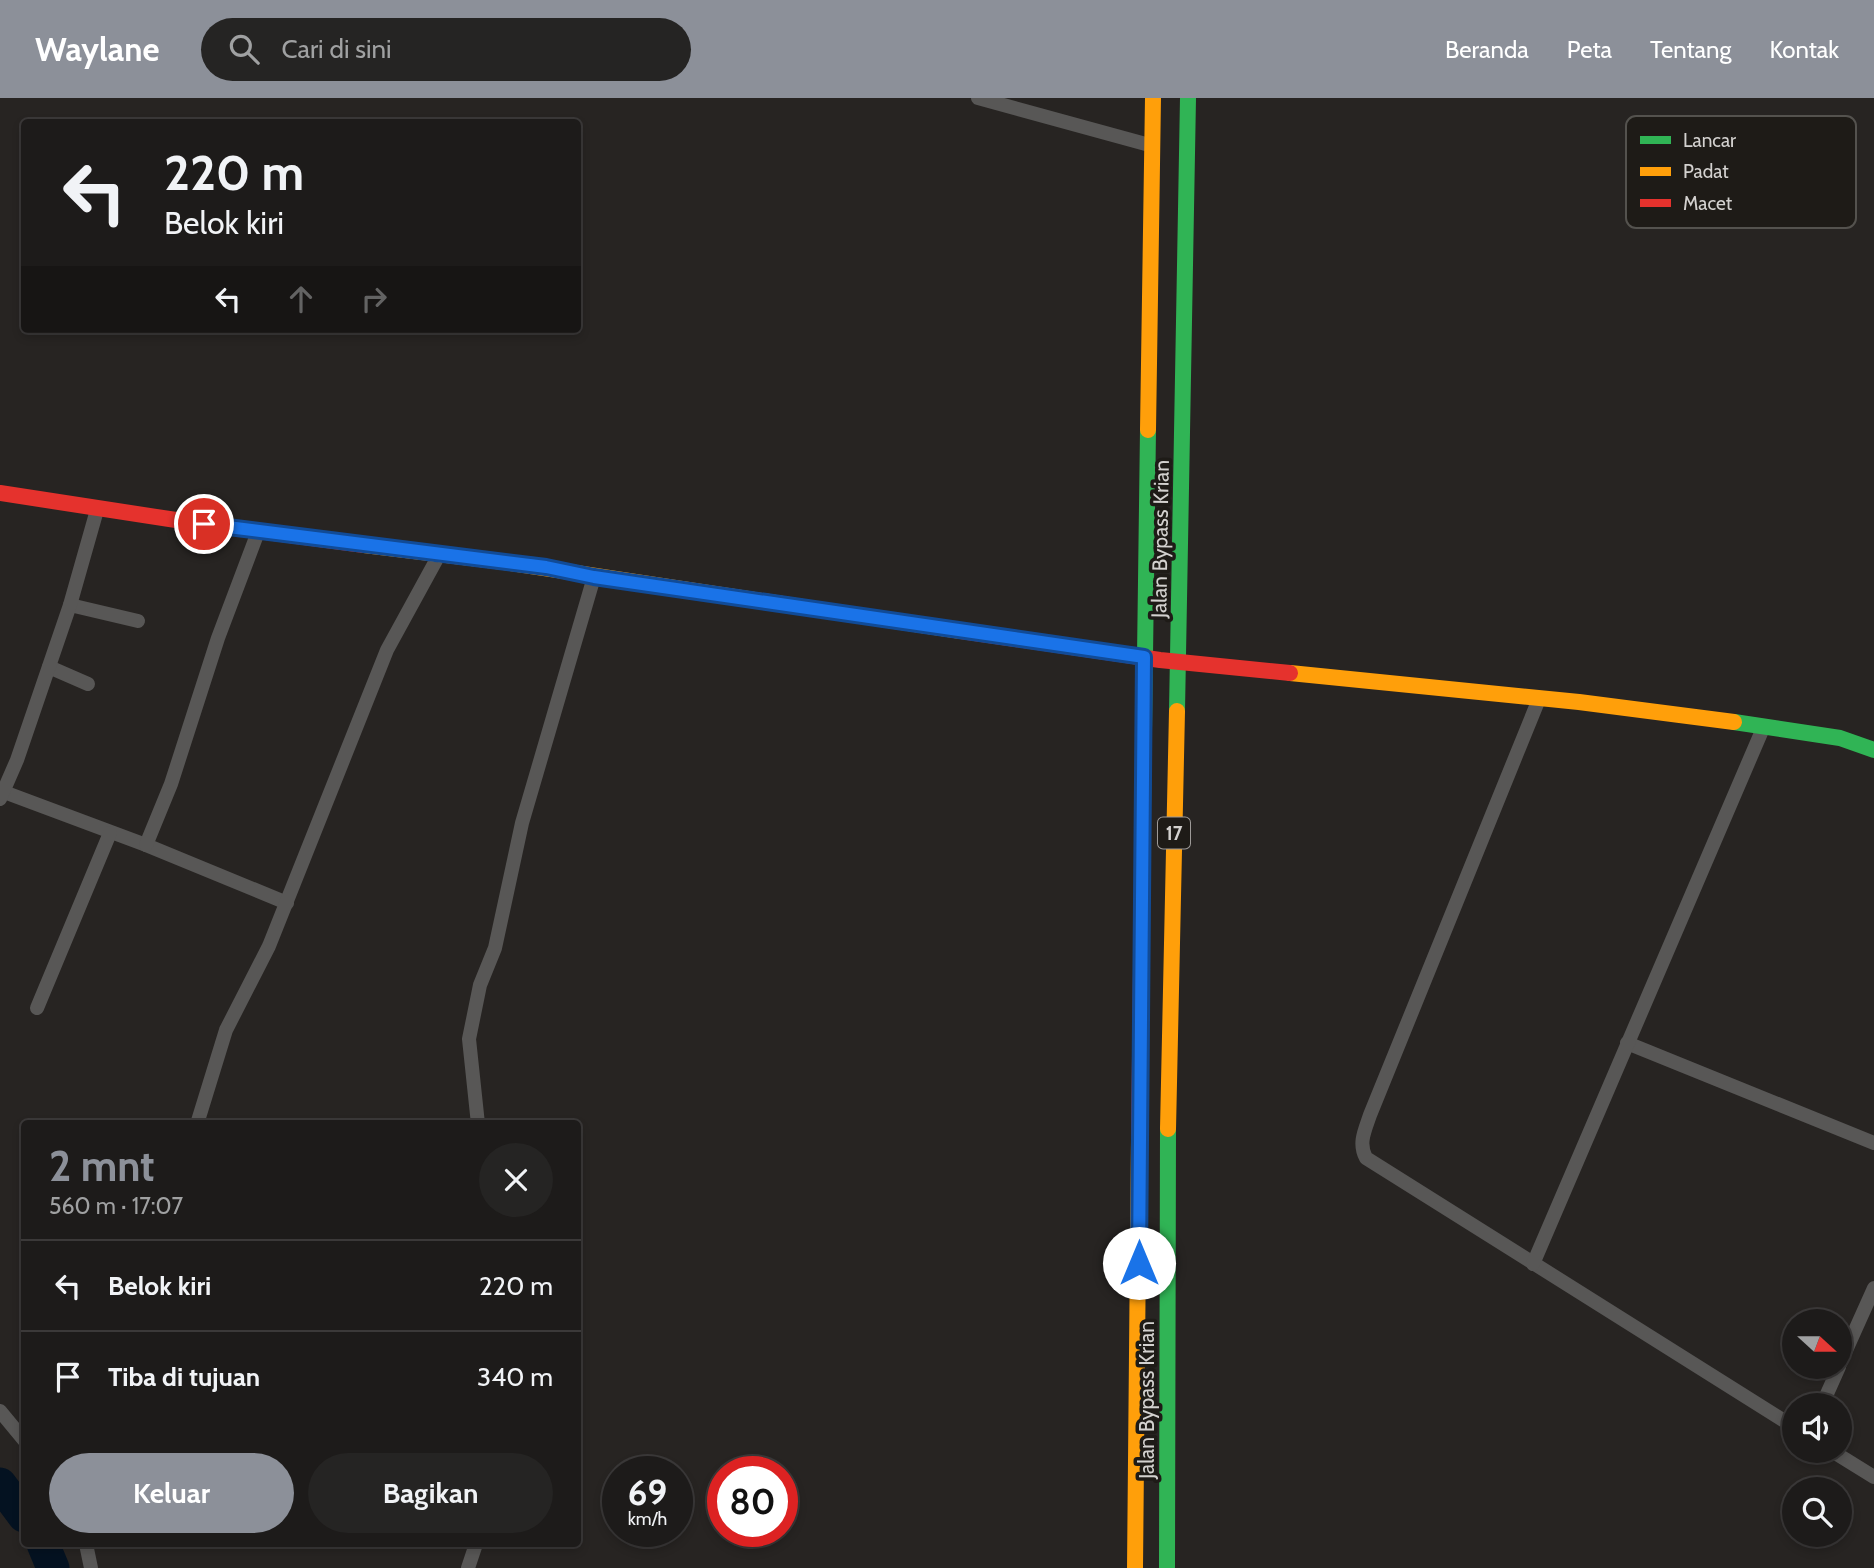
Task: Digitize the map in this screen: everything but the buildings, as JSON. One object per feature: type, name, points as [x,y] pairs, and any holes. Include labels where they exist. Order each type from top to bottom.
[{"type":"main road","name":"Jalan Bypass Krian","points":[[1135,1568],[1144,657],[1153,98]]},
{"type":"main road","name":"Jalan Bypass Krian","points":[[1167,1568],[1168,1072],[1188,98]]},
{"type":"main road","points":[[0,493],[97,510],[258,532],[546,567],[594,577],[1178,662],[1539,698],[1764,726],[1840,738],[1874,750]]},
{"type":"street","points":[[978,98],[1153,146]]},
{"type":"street","points":[[97,510],[70,605],[2,795],[146,845],[286,902]]},
{"type":"street","points":[[146,845],[171,784],[218,638],[258,532]]},
{"type":"street","points":[[198,1120],[226,1030],[269,946],[387,650],[439,555]]},
{"type":"street","points":[[478,1120],[469,1039],[480,985],[495,948],[522,823],[594,577]]},
{"type":"street","points":[[70,605],[138,621]]},
{"type":"street","points":[[49,667],[88,684]]},
{"type":"street","points":[[1539,698],[1362,1139],[1362,1151],[1366,1158],[1782,1420]]},
{"type":"street","points":[[1533,1264],[1764,726]]},
{"type":"street","points":[[37,1008],[110,833]]},
{"type":"street","points":[[1627,1043],[1874,1143]]},
{"type":"street","points":[[1852,1337],[1874,1288]]},
{"type":"street","points":[[0,1411],[21,1436]]},
{"type":"street","points":[[1851,1463],[1874,1477]]},
{"type":"street","points":[[87,1547],[91,1568]]},
{"type":"street","points":[[468,1568],[475,1547]]},
{"type":"waterway","points":[[0,1484],[21,1512]]},
{"type":"waterway","points":[[44,1547],[53,1568]]},
{"type":"traffic: fast","points":[[1177,711],[1188,98]]},
{"type":"traffic: fast","points":[[1143,807],[1148,430]]},
{"type":"traffic: fast","points":[[1734,722],[1840,738],[1874,750]]},
{"type":"traffic: fast","points":[[1167,1568],[1168,1129]]},
{"type":"traffic: slow","points":[[1148,430],[1153,98]]},
{"type":"traffic: slow","points":[[364,545],[504,562],[961,631]]},
{"type":"traffic: slow","points":[[1290,673],[1579,702],[1734,722]]},
{"type":"traffic: slow","points":[[1168,1129],[1177,711]]},
{"type":"traffic: slow","points":[[1135,1568],[1139,1139]]},
{"type":"traffic: jam","points":[[0,493],[364,545]]},
{"type":"traffic: jam","points":[[961,631],[1160,660],[1290,673]]},
{"type":"traffic: jam","points":[[1139,1139],[1143,807]]},
{"type":"route","points":[[204,524],[546,567],[594,577],[1144,657],[1139,1263]]}]
